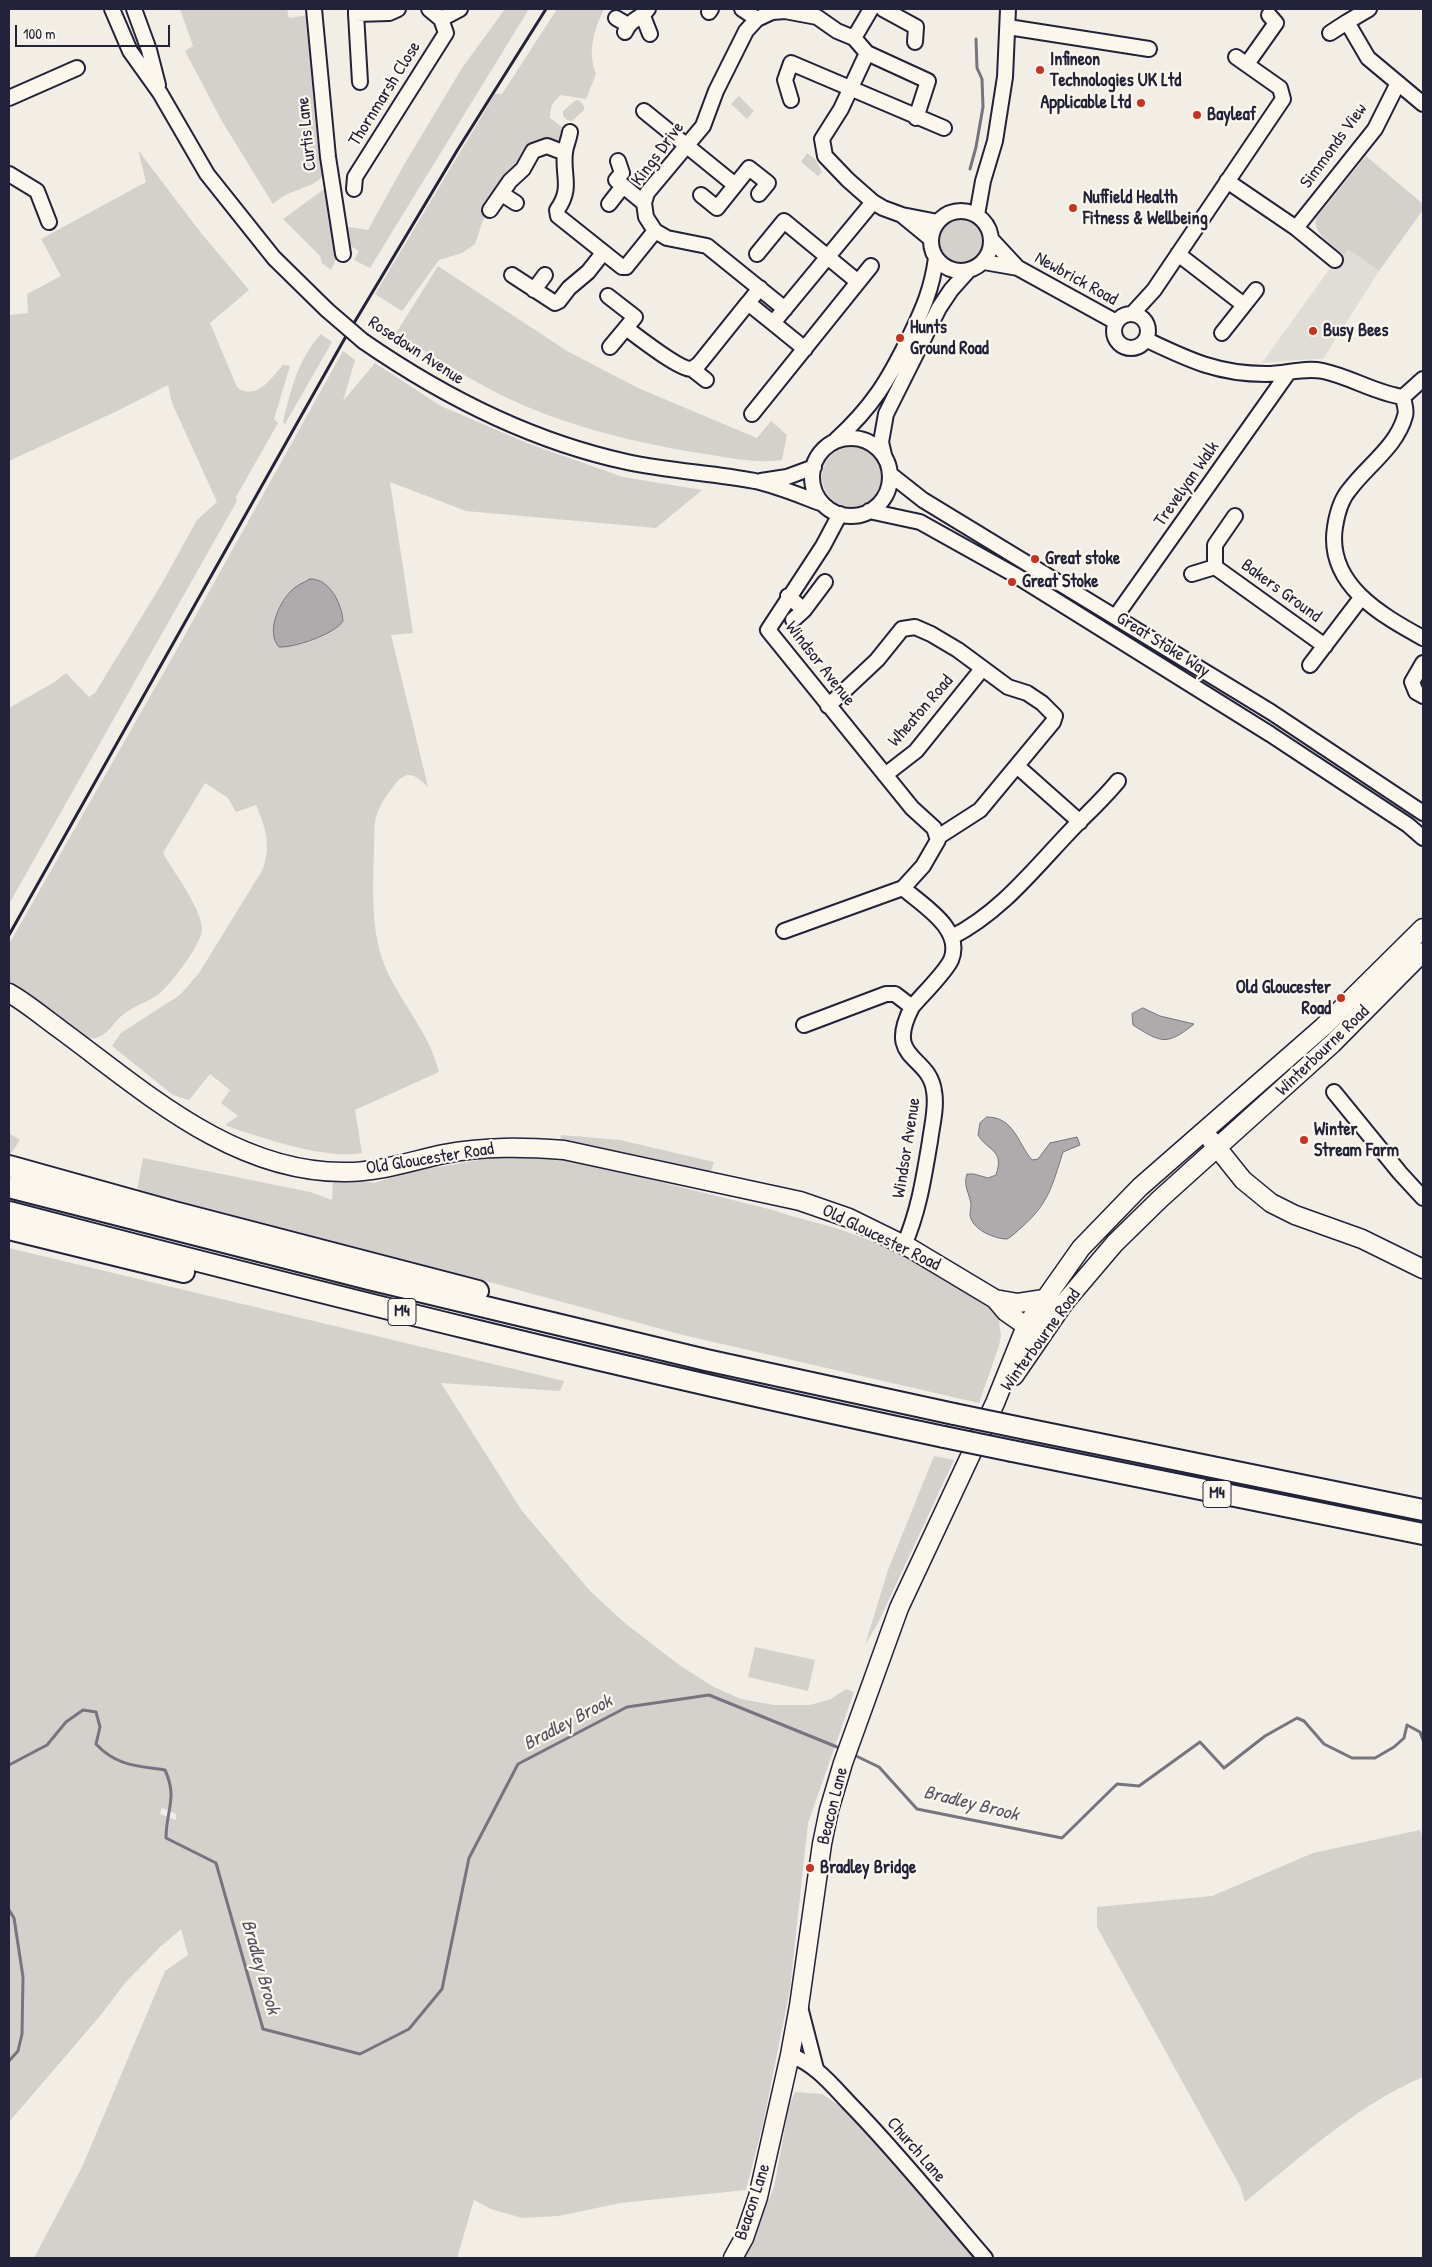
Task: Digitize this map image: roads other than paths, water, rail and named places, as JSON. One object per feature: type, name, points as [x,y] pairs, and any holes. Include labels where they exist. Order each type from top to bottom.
[{"type":"highway","name":"M4","points":[[9,1166],[174,1212],[633,1331],[706,1360]]},
{"type":"highway","name":"M4","points":[[9,1172],[92,1198],[171,1229]]},
{"type":"highway","name":"M4","points":[[9,1187],[369,1280],[706,1360],[954,1414],[1423,1510]]},
{"type":"highway","name":"M4","points":[[9,1212],[209,1265],[796,1406],[1012,1452],[1423,1534]]},
{"type":"highway","name":"M4","points":[[9,1229],[446,1337],[720,1399],[796,1406]]},
{"type":"main road","name":"Winterbourne Road","points":[[995,1403],[1026,1326],[1081,1248],[1140,1186],[1322,1027],[1423,928]]},
{"type":"main road","name":"Winterbourne Road","points":[[995,1403],[1064,1303],[1115,1243],[1160,1199],[1332,1044],[1423,952]]},
{"type":"main road","name":"Old Gloucester Road","points":[[9,993],[170,1110],[211,1136],[255,1156],[299,1170],[345,1172],[390,1166],[476,1149],[533,1148],[564,1150],[800,1201],[849,1218],[904,1245],[995,1299],[1006,1312],[1026,1326]]},
{"type":"main road","points":[[1204,1132],[1244,1180],[1271,1203],[1295,1215],[1362,1239],[1423,1269]]},
{"type":"main road","name":"Old Gloucester Road","points":[[995,1299],[1018,1303],[1044,1300]]},
{"type":"main road","points":[[1026,1326],[1064,1303]]},
{"type":"main road","name":"Beacon Lane","points":[[733,2258],[744,2238],[758,2197],[790,2055],[799,2006],[822,1844],[829,1810],[843,1763],[899,1608],[995,1403]]},
{"type":"street","name":"Rosedown Avenue","points":[[112,9],[130,51],[160,93],[202,166],[229,203],[274,258],[327,310],[363,341],[397,364],[463,403],[502,422],[546,439],[586,452],[644,465],[755,482],[823,504]]},
{"type":"street","name":"Rosedown Avenue","points":[[134,9],[149,50],[160,93]]},
{"type":"street","name":"Curtis Lane","points":[[314,9],[328,157],[343,254]]},
{"type":"street","points":[[360,82],[356,12],[389,13],[398,9]]},
{"type":"street","points":[[429,9],[441,19],[460,9]]},
{"type":"street","points":[[742,9],[757,19],[772,12],[785,10],[817,17],[837,31],[854,38],[867,53],[928,81],[916,118]]},
{"type":"street","points":[[854,38],[873,9],[916,27],[915,42]]},
{"type":"street","points":[[977,215],[982,182],[996,141],[1005,77],[1008,9]]},
{"type":"street","points":[[1330,33],[1369,9]]},
{"type":"street","points":[[623,25],[646,12],[650,34]]},
{"type":"street","points":[[1132,314],[1154,290],[1283,99],[1280,88],[1242,61],[1276,23],[1270,15]]},
{"type":"street","name":"Thornmarsh Close","points":[[354,189],[355,177],[446,33],[441,19]]},
{"type":"street","name":"Kings Drive","points":[[655,231],[646,217],[644,203],[647,193],[703,126],[716,91],[746,31],[757,19]]},
{"type":"street","points":[[1347,22],[1368,58],[1423,104]]},
{"type":"street","points":[[1008,27],[1149,48]]},
{"type":"street","points":[[867,53],[841,109],[822,139],[825,156],[848,180],[873,202],[883,208],[902,215],[938,222]]},
{"type":"street","points":[[791,100],[785,80],[791,63],[916,118],[944,128]]},
{"type":"street","points":[[9,98],[77,68]]},
{"type":"street","name":"Simmonds View","points":[[1296,228],[1375,129],[1398,83]]},
{"type":"street","points":[[644,111],[735,185]]},
{"type":"street","points":[[570,132],[565,153],[567,189],[565,199],[556,213],[618,266],[626,266],[655,231],[667,238],[707,246],[785,309]]},
{"type":"street","points":[[490,210],[510,181],[523,169],[533,152],[547,146],[565,153]]},
{"type":"street","points":[[618,161],[622,173],[616,180],[644,203]]},
{"type":"street","points":[[701,195],[717,208],[749,168],[768,183],[759,194]]},
{"type":"street","points":[[9,174],[37,191],[50,222]]},
{"type":"street","points":[[1227,181],[1296,228],[1335,260]]},
{"type":"street","points":[[960,211],[982,182]]},
{"type":"street","points":[[609,204],[623,186]]},
{"type":"street","points":[[502,194],[516,203]]},
{"type":"street","points":[[773,323],[873,202]]},
{"type":"street","points":[[936,258],[933,282],[927,302],[891,376],[876,399],[858,420],[824,450],[814,467],[814,487],[823,504],[840,514],[856,516],[869,511],[881,502],[886,495],[890,474],[881,442],[886,414],[939,308],[951,290],[968,271],[984,262],[990,252],[992,240],[990,230],[985,221],[977,215],[960,211],[952,212],[938,222],[931,239],[932,249],[936,258],[950,270],[968,271]]},
{"type":"street","points":[[902,215],[931,239]]},
{"type":"street","points":[[757,254],[784,222],[858,282]]},
{"type":"street","name":"Newbrick Road","points":[[992,240],[1018,268],[1116,322]]},
{"type":"street","points":[[512,275],[551,302],[559,301],[569,288],[588,272],[603,253]]},
{"type":"street","points":[[1178,254],[1244,305]]},
{"type":"street","name":"Newbrick Road","points":[[984,262],[1018,268]]},
{"type":"street","points":[[752,414],[871,266]]},
{"type":"street","points":[[534,290],[545,275]]},
{"type":"street","points":[[626,328],[654,350],[666,355],[682,368],[696,367],[760,288]]},
{"type":"street","points":[[1145,321],[1154,290]]},
{"type":"street","points":[[1222,333],[1256,290]]},
{"type":"street","points":[[608,296],[635,317],[610,347]]},
{"type":"street","points":[[748,303],[805,349]]},
{"type":"street","points":[[1132,314],[1139,316],[1145,321],[1149,330],[1147,340],[1134,349],[1124,347],[1114,337],[1116,322],[1123,316],[1132,314]]},
{"type":"street","points":[[1147,340],[1195,363],[1238,374],[1288,373],[1308,369],[1325,371],[1390,395],[1403,397]]},
{"type":"street","points":[[696,367],[706,380]]},
{"type":"street","name":"Trevelyan Walk","points":[[1116,616],[1288,373]]},
{"type":"street","points":[[1403,397],[1423,379]]},
{"type":"street","points":[[1403,397],[1406,414],[1396,438],[1348,490],[1337,514],[1333,540],[1336,559],[1345,580],[1361,598],[1396,624],[1423,638]]},
{"type":"street","points":[[833,442],[851,438],[867,441],[878,448],[885,456]]},
{"type":"street","name":"Rosedown Avenue","points":[[755,482],[787,477],[814,467]]},
{"type":"street","name":"Great Stoke Way","points":[[890,474],[923,500],[1271,712],[1423,813]]},
{"type":"street","name":"Great Stoke Way","points":[[869,511],[920,522],[1015,575],[1270,734],[1408,824],[1423,838]]},
{"type":"street","name":"Windsor Avenue","points":[[840,514],[823,546],[788,596],[768,630],[850,734],[912,808],[934,828],[938,837]]},
{"type":"street","name":"Bakers Ground","points":[[1215,567],[1215,545],[1235,516]]},
{"type":"street","name":"Bakers Ground","points":[[1215,567],[1325,646]]},
{"type":"street","name":"Bakers Ground","points":[[1192,574],[1215,567]]},
{"type":"street","points":[[793,620],[804,610],[824,582]]},
{"type":"street","points":[[788,596],[804,610]]},
{"type":"street","name":"Bakers Ground","points":[[1310,665],[1361,598]]},
{"type":"street","points":[[784,931],[904,888],[923,866],[938,837],[980,810],[1053,722],[1055,716],[1035,698],[1027,693],[1008,687],[958,650],[915,627],[902,629],[877,660],[828,706]]},
{"type":"street","points":[[1423,663],[1412,682],[1416,692],[1423,696]]},
{"type":"street","name":"Wheaton Road","points":[[885,775],[916,751],[982,669]]},
{"type":"street","points":[[1017,766],[1080,822]]},
{"type":"street","points":[[904,888],[946,925],[952,937],[968,929],[1002,904],[1118,781]]},
{"type":"street","name":"Windsor Avenue","points":[[904,1245],[915,1216],[922,1187],[935,1108],[934,1090],[930,1077],[904,1047],[903,1024],[912,1007],[950,960],[953,949],[952,937]]},
{"type":"street","points":[[804,1025],[886,994],[895,994],[912,1007]]},
{"type":"street","points":[[1334,1092],[1400,1173],[1423,1198]]},
{"type":"street","name":"Church Lane","points":[[799,2006],[816,2069]]},
{"type":"street","name":"Church Lane","points":[[790,2055],[803,2060],[816,2069],[871,2126],[985,2258]]},
{"type":"waterway","points":[[970,169],[983,107],[982,79],[977,68],[976,39]]},
{"type":"waterway","name":"Bradley Brook","points":[[9,1765],[47,1745],[66,1722],[83,1710],[96,1712],[100,1727],[96,1744],[111,1757],[128,1764],[165,1770],[171,1788],[166,1838],[216,1863],[263,2029],[360,2054],[409,2029],[442,1989],[469,1858],[518,1764],[627,1707],[709,1695],[842,1749]]},
{"type":"waterway","name":"Bradley Brook","points":[[852,1754],[879,1767],[917,1809],[1062,1838],[1117,1784],[1139,1786],[1200,1742],[1224,1768],[1265,1736],[1297,1718],[1304,1721],[1324,1744],[1352,1758],[1375,1758],[1394,1747],[1404,1738],[1407,1725],[1420,1732],[1423,1740]]},
{"type":"waterway","name":"Bradley Brook","points":[[9,1910],[14,1918],[23,1977],[22,2034],[18,2051],[9,2061]]},
{"type":"railway","points":[[9,935],[345,338],[458,149],[546,9]]},
{"type":"place","name":"Infineon Technologies UK Ltd","points":[[1040,70]]},
{"type":"place","name":"Applicable Ltd","points":[[1141,103]]},
{"type":"place","name":"Bayleaf","points":[[1197,115]]},
{"type":"place","name":"Nuffield Health Fitness & Wellbeing","points":[[1073,208]]},
{"type":"place","name":"Busy Bees","points":[[1313,331]]},
{"type":"place","name":"Hunts Ground Road","points":[[900,338]]},
{"type":"place","name":"Great stoke","points":[[1035,559]]},
{"type":"place","name":"Great Stoke","points":[[1012,582]]},
{"type":"place","name":"Old Gloucester Road","points":[[1341,998]]},
{"type":"place","name":"Winter Stream Farm","points":[[1304,1140]]},
{"type":"place","name":"Bradley Bridge","points":[[810,1868]]}]
